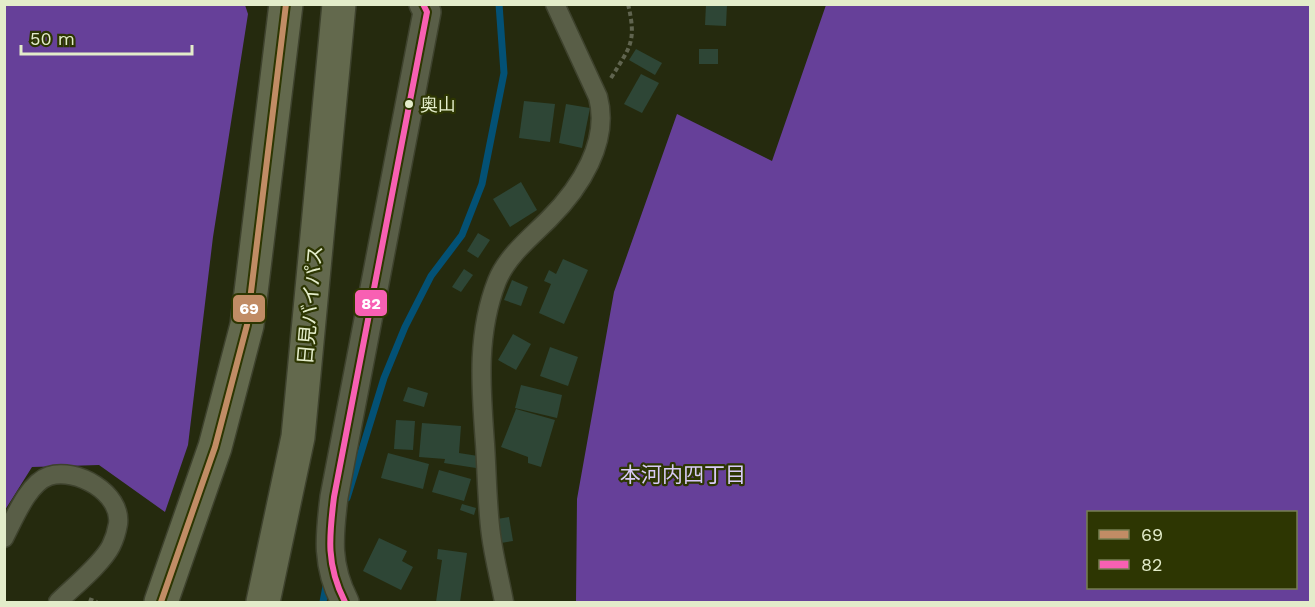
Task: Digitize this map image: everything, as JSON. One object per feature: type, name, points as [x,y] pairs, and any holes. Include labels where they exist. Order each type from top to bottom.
[{"type":"highway","points":[[163,597],[215,447],[247,325],[286,4]]},
{"type":"highway","name":"日見バイパス","points":[[263,603],[298,437],[339,4]]},
{"type":"street","points":[[345,603],[337,585],[328,546],[334,497],[427,12],[423,4]]},
{"type":"street","points":[[504,603],[491,536],[480,375],[484,331],[497,281],[507,263],[565,201],[585,171],[601,126],[602,112],[598,97],[555,4]]},
{"type":"street","points":[[4,538],[23,499],[48,476],[74,474],[95,484],[105,494],[116,509],[118,523],[110,548],[58,603]]},
{"type":"path","points":[[598,97],[632,43],[633,21],[628,4]]},
{"type":"shaded area","points":[[5,5],[245,5],[248,14],[213,237],[188,445],[165,512],[99,465],[32,467],[5,510]]},
{"type":"shaded area","points":[[826,5],[1310,5],[1310,602],[576,602],[577,499],[614,292],[677,114],[772,161]]},
{"type":"building","points":[[706,4],[727,4],[726,26],[705,25]]},
{"type":"building","points":[[636,49],[662,63],[655,75],[629,60]]},
{"type":"building","points":[[699,49],[718,49],[718,64],[699,64]]},
{"type":"building","points":[[641,74],[659,83],[642,113],[624,104]]},
{"type":"building","points":[[524,101],[555,104],[550,142],[519,138]]},
{"type":"building","points":[[566,104],[590,108],[582,148],[559,143]]},
{"type":"building","points":[[521,182],[537,210],[510,227],[493,199]]},
{"type":"building","points":[[478,233],[490,240],[478,258],[467,251]]},
{"type":"building","points":[[563,259],[588,270],[564,324],[539,313],[551,284],[544,281],[549,270],[556,274]]},
{"type":"building","points":[[464,269],[473,275],[461,292],[452,287]]},
{"type":"building","points":[[512,280],[528,287],[521,306],[504,300]]},
{"type":"building","points":[[513,334],[531,344],[516,370],[498,360]]},
{"type":"building","points":[[550,347],[578,357],[568,386],[540,376]]},
{"type":"building","points":[[521,385],[562,395],[557,418],[515,408]]},
{"type":"building","points":[[408,387],[428,393],[424,407],[403,401]]},
{"type":"building","points":[[516,409],[555,420],[541,467],[528,463],[528,457],[501,447]]},
{"type":"building","points":[[396,420],[415,421],[413,450],[394,449]]},
{"type":"building","points":[[422,423],[461,426],[459,453],[478,456],[476,468],[444,463],[445,459],[419,457]]},
{"type":"building","points":[[388,453],[429,464],[423,489],[381,478]]},
{"type":"building","points":[[439,470],[471,479],[464,501],[432,492]]},
{"type":"building","points":[[462,504],[476,508],[474,515],[460,510]]},
{"type":"building","points":[[509,517],[513,541],[501,543],[497,519]]},
{"type":"building","points":[[379,538],[407,551],[402,561],[413,567],[401,590],[363,571]]},
{"type":"building","points":[[438,549],[467,553],[460,602],[436,602],[442,560],[437,559]]},
{"type":"waterway","points":[[347,498],[384,378],[405,327],[431,276],[462,235],[482,184],[504,73],[499,4]]},
{"type":"waterway","points":[[323,602],[327,581]]},
{"type":"transit line","name":"69","points":[[161,602],[215,447],[247,325],[286,4]]},
{"type":"transit line","name":"82","points":[[345,602],[335,576],[330,551],[334,497],[427,12],[423,4]]},
{"type":"place","name":"奥山","points":[[409,104]]},
{"type":"district","name":"本河内四丁目","points":[[683,474]]}]
